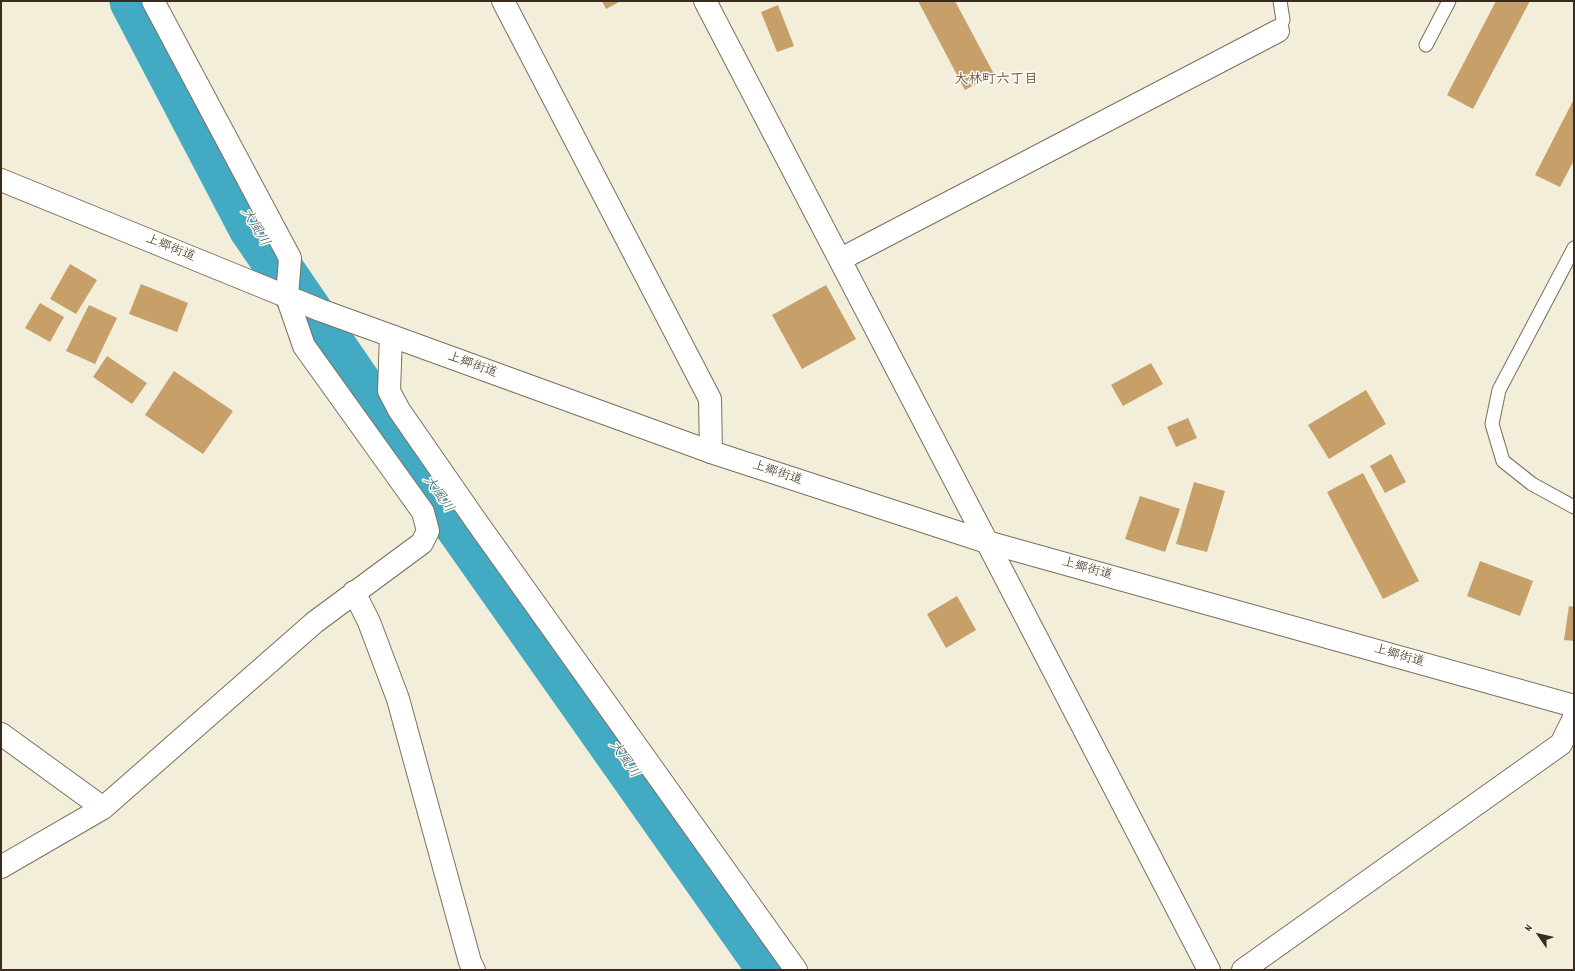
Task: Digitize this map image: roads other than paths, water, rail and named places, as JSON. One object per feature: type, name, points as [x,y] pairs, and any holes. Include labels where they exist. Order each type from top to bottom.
[{"type":"street","points":[[1,867],[104,808],[315,622],[422,543],[428,531],[423,512],[304,346],[287,297],[290,258],[153,1]]},
{"type":"street","points":[[503,1],[710,398],[711,452]]},
{"type":"street","points":[[705,1],[988,542],[1209,970]]},
{"type":"street","points":[[840,259],[1278,31]]},
{"type":"street","name":"上郷街道","points":[[2,183],[287,297],[711,452],[988,542],[1574,706]]},
{"type":"street","points":[[391,336],[389,391],[399,410],[480,528],[796,970]]},
{"type":"street","points":[[354,592],[369,622],[398,699],[470,962],[474,970]]},
{"type":"street","points":[[1243,970],[1561,744],[1574,718]]},
{"type":"street","points":[[1,734],[104,808]]},
{"type":"lane","points":[[1278,31],[1283,20],[1280,1]]},
{"type":"lane","points":[[1426,45],[1449,1]]},
{"type":"lane","points":[[1574,248],[1499,390],[1492,424],[1503,461],[1532,484],[1574,507]]},
{"type":"waterway","name":"大風川","points":[[133,1],[252,228],[373,405],[771,970]]},
{"type":"district","name":"大林町六丁目","points":[[996,81]]}]
